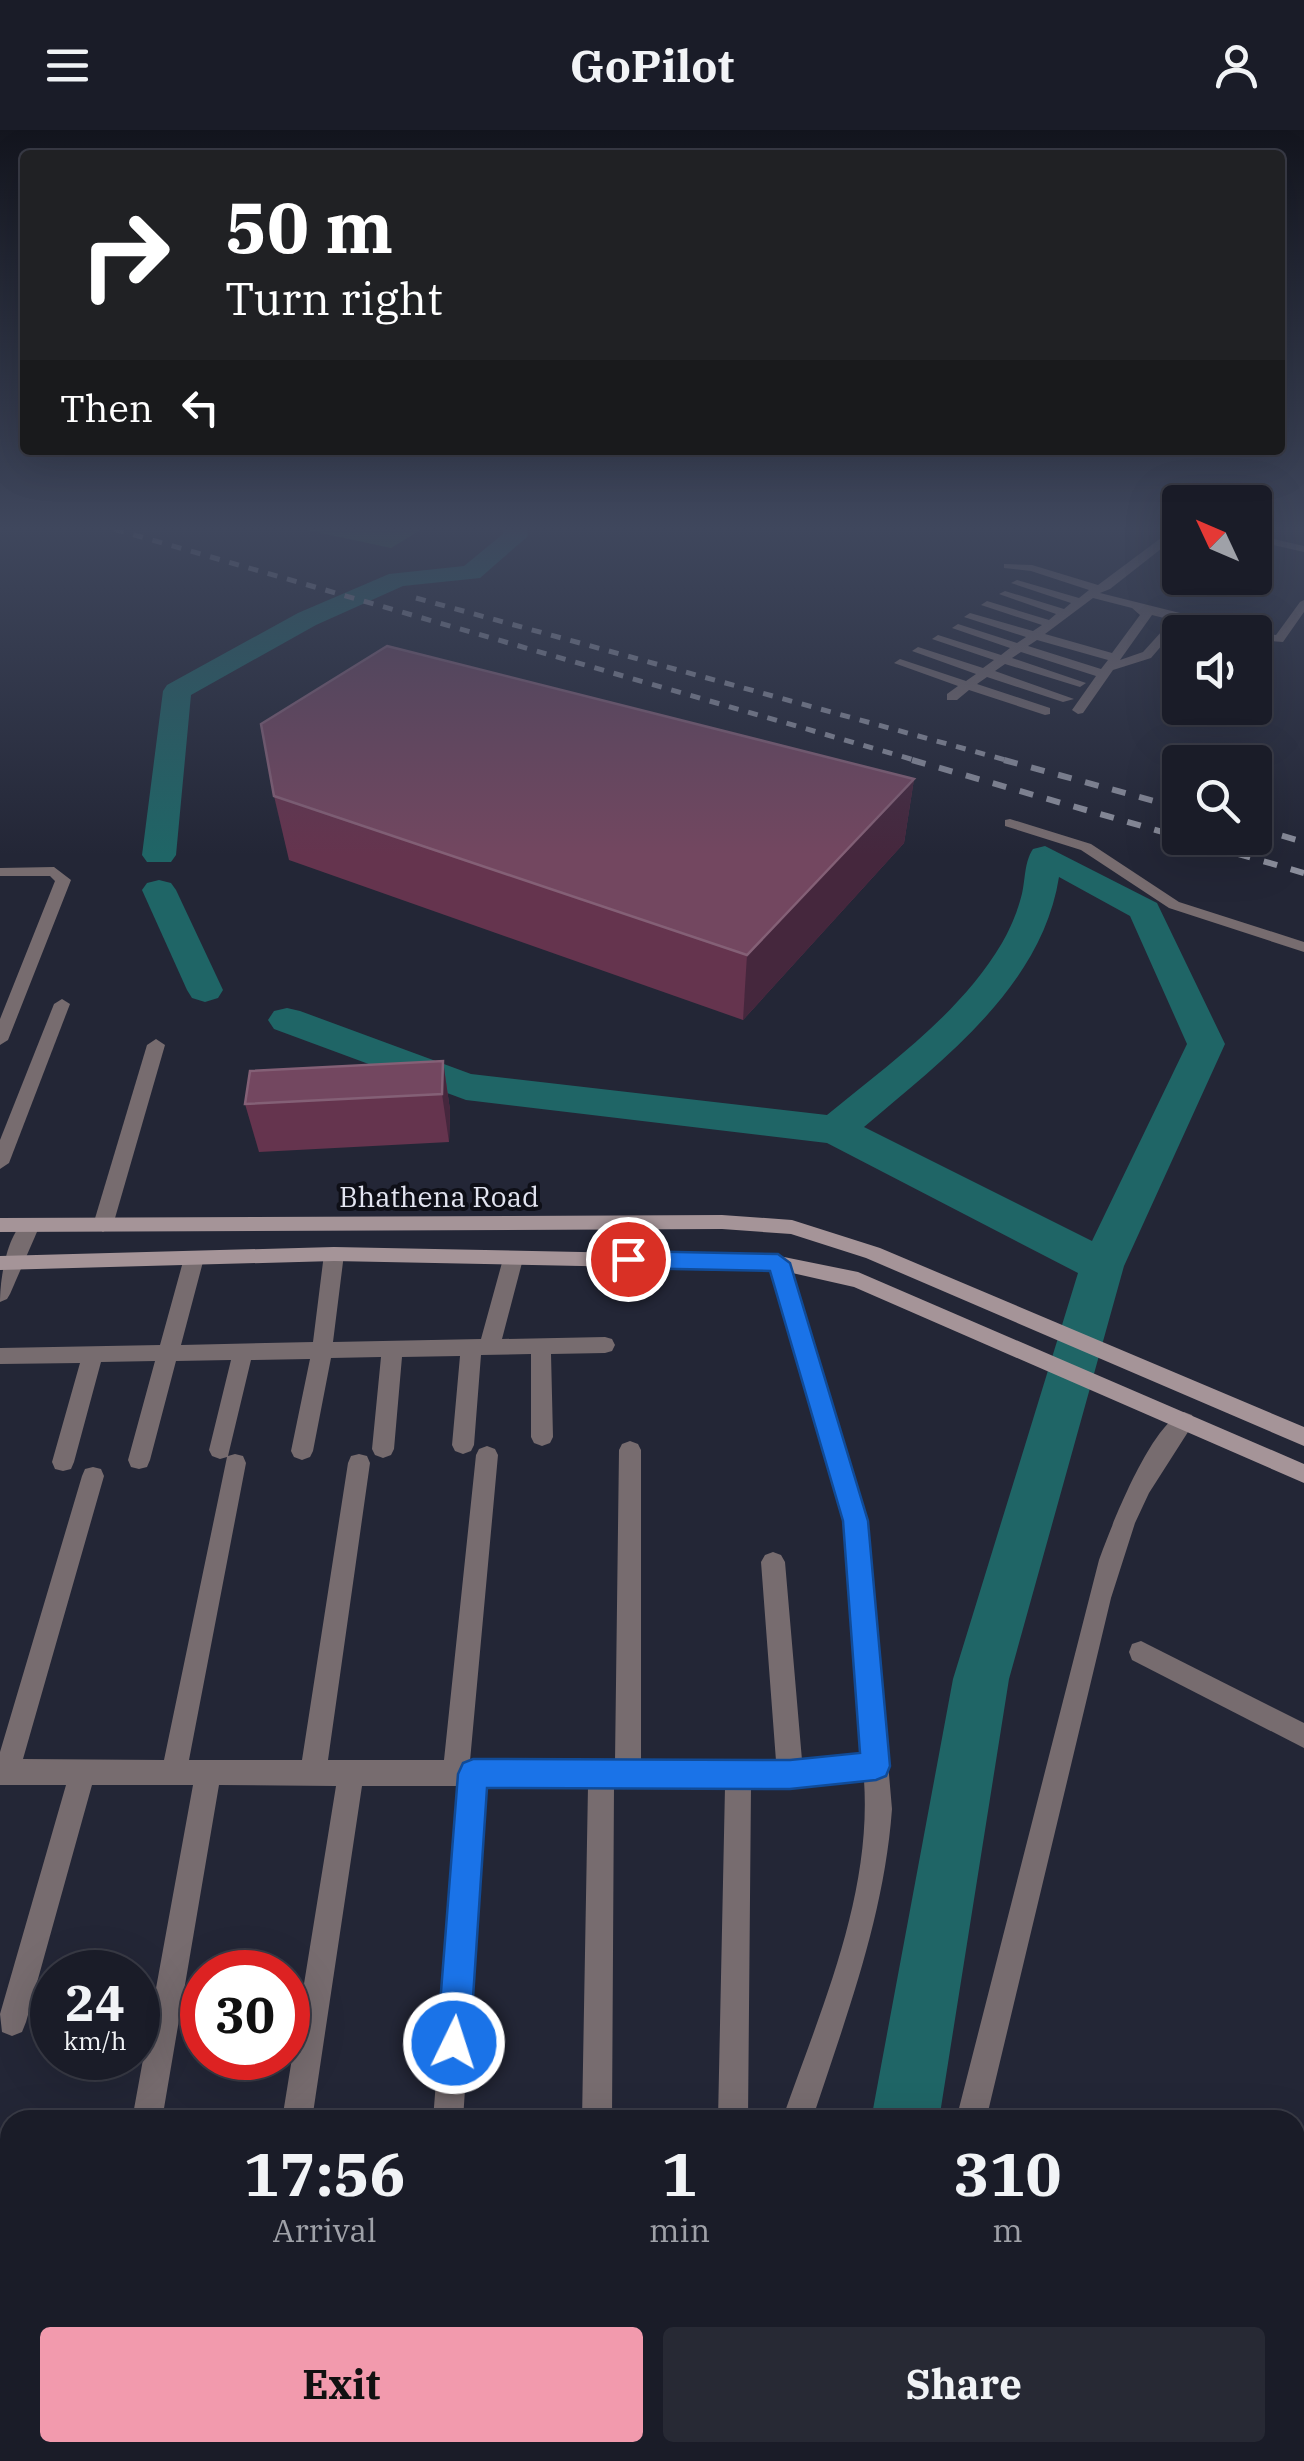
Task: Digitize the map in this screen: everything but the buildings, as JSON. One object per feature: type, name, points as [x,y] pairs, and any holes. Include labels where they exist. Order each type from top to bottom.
[{"type":"street","points":[[938,638],[1080,684]]},
{"type":"street","points":[[989,638],[1109,667],[1147,655],[1162,638]]},
{"type":"street","points":[[952,697],[1032,638]]},
{"type":"street","points":[[1042,638],[1109,667]]},
{"type":"street","points":[[1078,710],[1129,638]]},
{"type":"street","points":[[918,651],[1068,699]]},
{"type":"street","points":[[900,664],[1046,711]]},
{"type":"street","points":[[1010,823],[1086,847],[1174,905],[1304,946]]},
{"type":"street","points":[[0,872],[54,871],[62,880],[4,1019],[0,1040]]},
{"type":"street","points":[[0,1163],[62,1004]]},
{"type":"street","points":[[103,1225],[156,1044]]},
{"type":"street","name":"Bhathena Road","points":[[0,1226],[759,1223],[792,1227],[873,1252],[1304,1437]]},
{"type":"street","points":[[0,1294],[7,1262],[30,1225]]},
{"type":"street","points":[[302,1452],[322,1350],[334,1254]]},
{"type":"street","name":"Bhathena Road","points":[[7,1262],[334,1254],[742,1259],[778,1263],[858,1280],[1304,1474]]},
{"type":"street","points":[[139,1460],[194,1258]]},
{"type":"street","points":[[463,1445],[480,1347],[514,1259]]},
{"type":"street","points":[[778,1263],[853,1509],[876,1766],[878,1853],[870,1891],[800,2110]]},
{"type":"street","points":[[0,1356],[606,1345]]},
{"type":"street","points":[[541,1346],[542,1437]]},
{"type":"street","points":[[382,1449],[392,1349]]},
{"type":"street","points":[[174,1773],[243,1352]]},
{"type":"street","points":[[63,1462],[92,1354]]},
{"type":"street","points":[[973,2110],[1048,1799],[1120,1524],[1156,1454],[1184,1421]]},
{"type":"street","points":[[597,2110],[630,1450]]},
{"type":"street","points":[[448,2110],[464,1773],[488,1455]]},
{"type":"street","points":[[313,1773],[358,1462]]},
{"type":"street","points":[[93,1476],[4,1772],[790,1774],[876,1766]]},
{"type":"street","points":[[773,1562],[790,1774]]},
{"type":"street","points":[[1140,1652],[1304,1736]]},
{"type":"street","points":[[12,2022],[83,1772]]},
{"type":"street","points":[[149,2110],[208,1772]]},
{"type":"street","points":[[299,2110],[351,1773]]},
{"type":"street","points":[[733,2110],[738,1774]]},
{"type":"waterway","points":[[159,855],[177,691],[273,638]]},
{"type":"waterway","points":[[835,1130],[937,1043],[999,977],[1022,940],[1038,900],[1045,856],[1145,910],[1206,1044],[1102,1266]]},
{"type":"waterway","points":[[159,890],[205,990]]},
{"type":"waterway","points":[[287,1020],[466,1087],[835,1130]]},
{"type":"waterway","points":[[835,1130],[1102,1266]]},
{"type":"waterway","points":[[907,2110],[981,1679],[1102,1266]]},
{"type":"railway","points":[[491,638],[921,762]]},
{"type":"railway","points":[[561,638],[1013,762]]},
{"type":"railway","points":[[912,760],[1162,832]]},
{"type":"railway","points":[[1004,760],[1162,803]]},
{"type":"railway","points":[[1272,833],[1304,842]]},
{"type":"railway","points":[[1242,855],[1304,873]]},
{"type":"route","points":[[454,2043],[473,1774],[790,1774],[876,1766],[856,1521],[778,1263],[742,1259],[628,1259]]}]
